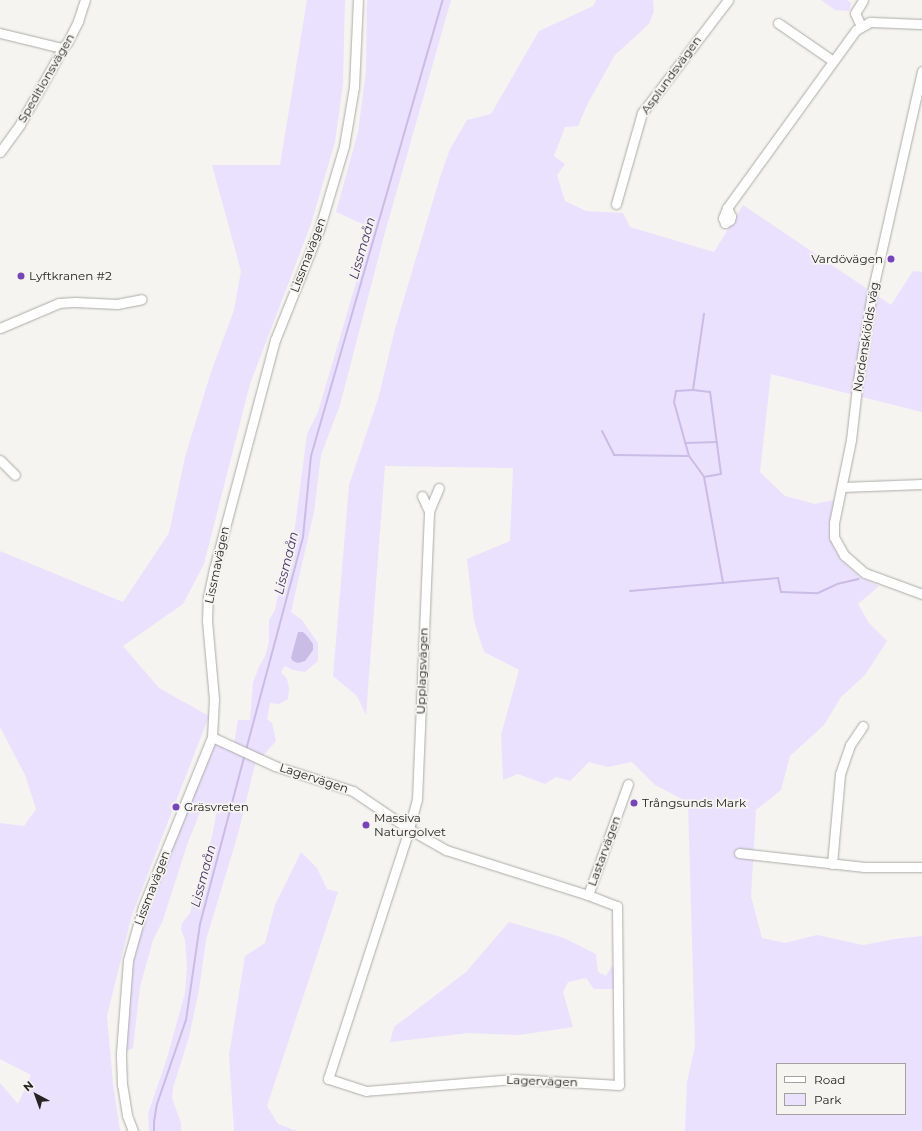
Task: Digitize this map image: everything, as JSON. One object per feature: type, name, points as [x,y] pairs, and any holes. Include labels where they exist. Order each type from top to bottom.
[{"type":"street","name":"Speditionsvägen","points":[[0,152],[20,124],[62,48],[67,43],[78,21],[85,0]]},
{"type":"street","name":"Lissmavägen","points":[[133,1131],[127,1115],[122,1085],[121,1053],[128,960],[143,907],[212,737],[214,699],[207,621],[208,597],[274,340],[319,230],[344,146],[354,87],[358,0]]},
{"type":"street","name":"Asplundsvägen","points":[[616,204],[642,114],[728,0]]},
{"type":"street","points":[[861,26],[854,13],[863,0]]},
{"type":"street","points":[[727,208],[833,61],[861,26],[870,22],[922,24]]},
{"type":"street","points":[[778,23],[833,61]]},
{"type":"street","points":[[0,33],[62,48]]},
{"type":"street","name":"Nordenskiölds väg","points":[[922,71],[872,293],[857,387],[852,440],[834,523],[834,537],[844,555],[865,573],[922,594]]},
{"type":"street","points":[[0,328],[58,303],[75,302],[118,304],[142,299]]},
{"type":"street","points":[[0,460],[15,475]]},
{"type":"street","points":[[842,487],[922,484]]},
{"type":"street","points":[[429,511],[439,488]]},
{"type":"street","points":[[422,496],[429,511]]},
{"type":"street","name":"Upplagsvägen","points":[[409,830],[417,799],[429,511]]},
{"type":"street","points":[[832,864],[840,774],[850,745],[863,726]]},
{"type":"street","name":"Lagervägen","points":[[212,737],[275,766],[353,791],[409,830],[446,850],[588,895],[617,906],[619,1085],[514,1079],[366,1091],[328,1079],[409,830]]},
{"type":"street","name":"Lastarvägen","points":[[588,895],[628,784]]},
{"type":"street","points":[[739,853],[864,867],[922,867]]},
{"type":"green space","points":[[307,0],[345,0],[343,84],[335,142],[311,224],[250,384],[204,564],[183,604],[123,646],[159,688],[209,716],[132,915],[107,1016],[113,1083],[120,1131],[0,1131],[0,1083],[18,1104],[31,1075],[0,1059],[0,823],[24,826],[36,809],[25,775],[0,727],[0,551],[123,602],[169,533],[185,457],[211,372],[234,310],[241,271],[212,165],[280,165]]},
{"type":"green space","points":[[367,0],[451,0],[384,236],[340,405],[321,455],[314,512],[291,612],[302,620],[318,643],[318,661],[305,672],[293,670],[285,666],[281,672],[287,679],[289,688],[288,699],[279,704],[270,703],[267,719],[272,723],[276,741],[263,756],[234,744],[238,720],[250,720],[253,682],[265,656],[269,642],[269,620],[275,610],[295,527],[307,434],[318,412],[370,235],[367,226],[336,212],[358,132],[366,71]]},
{"type":"green space","points":[[596,0],[653,0],[654,11],[649,24],[615,55],[588,103],[578,126],[565,127],[554,156],[565,164],[557,175],[565,201],[586,211],[623,213],[630,227],[714,252],[743,205],[891,305],[913,271],[922,272],[922,412],[771,374],[760,472],[785,496],[815,504],[834,500],[830,539],[840,559],[860,577],[879,586],[858,604],[869,623],[887,641],[865,675],[841,697],[824,725],[790,756],[781,790],[756,810],[751,896],[762,938],[785,943],[817,935],[863,945],[922,936],[922,1131],[685,1131],[687,1082],[695,1046],[688,802],[655,785],[632,762],[608,767],[589,762],[570,781],[556,777],[545,784],[518,774],[503,780],[501,735],[519,670],[484,652],[474,621],[467,559],[510,541],[513,468],[385,466],[366,715],[357,696],[333,676],[349,485],[378,399],[395,329],[440,177],[450,149],[467,120],[491,114],[539,31],[593,6]]},
{"type":"green space","points":[[821,0],[847,0],[851,3],[849,11],[835,10]]},
{"type":"green space","points":[[215,745],[220,745],[256,761],[238,834],[206,940],[199,990],[189,1037],[173,1088],[172,1098],[181,1123],[181,1131],[149,1131],[148,1114],[167,1058],[185,993],[187,967],[185,940],[181,929],[182,923],[190,913],[212,836],[217,810],[202,807],[187,845],[163,920],[153,940],[140,987],[133,1048],[124,1052],[133,957],[144,916],[211,750]]},
{"type":"green space","points":[[301,852],[317,868],[327,889],[338,892],[267,1106],[278,1124],[297,1131],[234,1131],[229,1055],[245,956],[265,943],[275,905]]},
{"type":"green space","points":[[509,922],[564,938],[596,954],[598,972],[606,976],[612,966],[616,968],[613,989],[594,989],[586,978],[568,982],[563,992],[573,1027],[519,1035],[469,1033],[390,1042],[394,1027],[466,972]]},
{"type":"shaded area","points":[[298,632],[303,632],[308,637],[313,644],[313,650],[305,661],[298,663],[293,661],[291,658]]},
{"type":"waterway","name":"Lissmaån","points":[[246,750],[303,537],[311,456],[443,0]]},
{"type":"waterway","points":[[704,314],[693,390],[710,392],[721,474],[704,477]]},
{"type":"waterway","points":[[693,390],[676,391],[674,402],[689,456],[704,477],[723,583]]},
{"type":"waterway","points":[[602,431],[614,455],[688,456]]},
{"type":"waterway","points":[[685,443],[717,442]]},
{"type":"waterway","points":[[630,591],[778,578],[781,592],[818,593],[837,584],[858,579]]},
{"type":"waterway","name":"Lissmaån","points":[[154,1131],[157,1104],[186,1020],[200,924],[245,754]]},
{"type":"place","name":"Vardövägen","points":[[891,259]]},
{"type":"place","name":"Lyftkranen #2","points":[[21,276]]},
{"type":"place","name":"Trångsunds Mark","points":[[634,803]]},
{"type":"place","name":"Gräsvreten","points":[[176,807]]},
{"type":"place","name":"Massiva Naturgolvet","points":[[366,825]]}]
